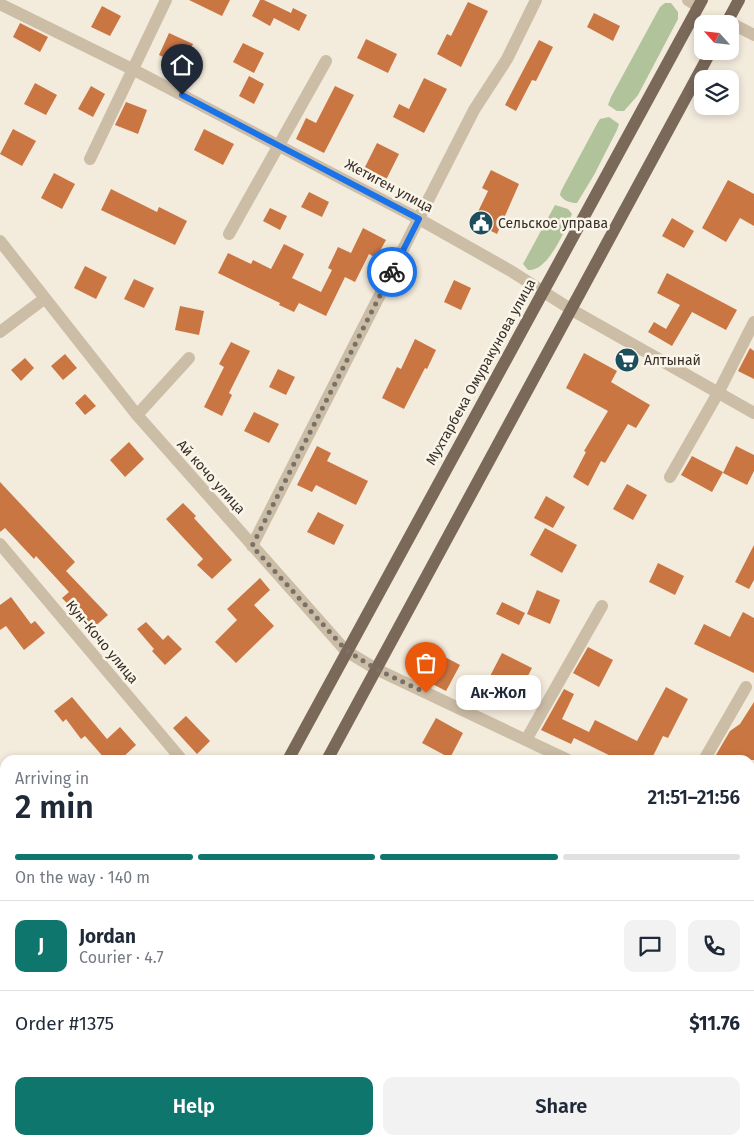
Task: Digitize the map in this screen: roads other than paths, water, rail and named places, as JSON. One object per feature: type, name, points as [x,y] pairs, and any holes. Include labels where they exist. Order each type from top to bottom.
[{"type":"main road","points":[[731,15],[739,0]]},
{"type":"main road","name":"Мухтарбека Омуракунова улица","points":[[291,755],[543,290],[696,2]]},
{"type":"main road","points":[[330,755],[706,60]]},
{"type":"street","points":[[90,159],[166,0]]},
{"type":"street","points":[[252,546],[474,110],[507,59],[536,0]]},
{"type":"street","name":"Жетиген улица","points":[[0,4],[134,70],[419,219],[543,290],[572,310],[754,413]]},
{"type":"street","points":[[739,28],[754,35]]},
{"type":"street","points":[[229,234],[326,61]]},
{"type":"street","name":"Ай кочо улица","points":[[0,241],[137,415],[346,650],[376,669],[558,755]]},
{"type":"street","points":[[0,332],[44,299]]},
{"type":"street","points":[[670,477],[718,393],[754,322]]},
{"type":"street","points":[[137,415],[189,358]]},
{"type":"street","name":"Кун-Кочо улица","points":[[0,544],[178,755]]},
{"type":"street","points":[[526,740],[602,606]]},
{"type":"street","points":[[707,755],[746,687]]},
{"type":"place","name":"Сельское управа","points":[[481,223]]},
{"type":"place","name":"Алтынай","points":[[627,360]]},
{"type":"place","name":"Ак-Жол","points":[[426,693]]}]
